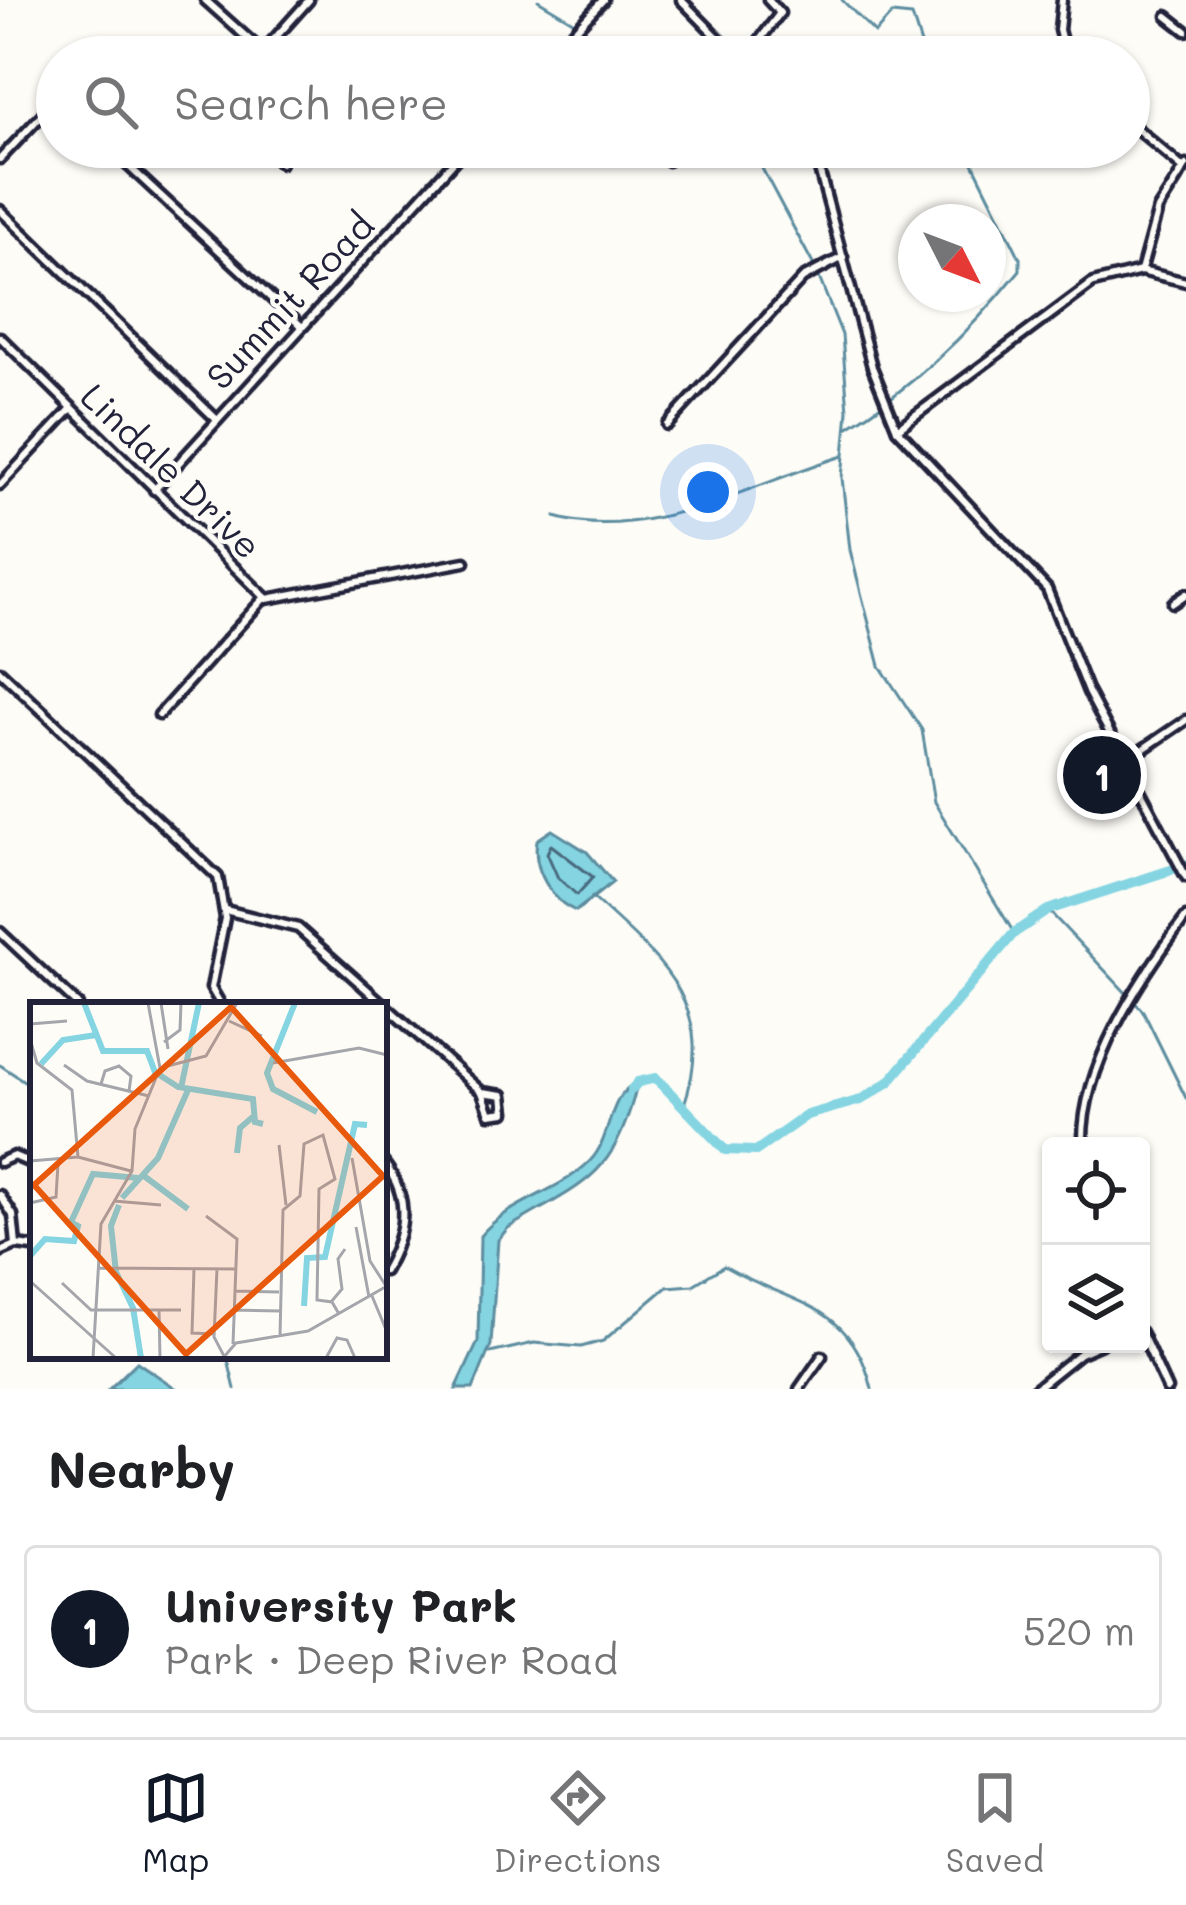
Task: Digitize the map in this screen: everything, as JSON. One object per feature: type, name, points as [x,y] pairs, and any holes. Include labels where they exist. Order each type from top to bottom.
[{"type":"street","points":[[205,0],[242,36]]},
{"type":"street","points":[[277,36],[309,0]]},
{"type":"street","points":[[570,36],[603,0]]},
{"type":"street","points":[[681,0],[716,36]]},
{"type":"street","points":[[764,36],[781,14],[768,0]]},
{"type":"street","points":[[1061,36],[1062,0]]},
{"type":"street","points":[[1168,16],[1186,31]]},
{"type":"street","points":[[0,159],[36,121]]},
{"type":"street","points":[[1142,271],[1158,209],[1184,166],[1150,139]]},
{"type":"street","points":[[131,168],[301,326]]},
{"type":"street","name":"Summit Road","points":[[153,491],[448,168]]},
{"type":"street","points":[[819,168],[884,402],[897,429],[1047,589],[1088,692],[1186,877]]},
{"type":"street","points":[[0,210],[217,418]]},
{"type":"street","points":[[668,425],[803,278],[843,257]]},
{"type":"street","points":[[897,429],[1064,300],[1105,278],[1142,271],[1186,282]]},
{"type":"street","name":"Lindale Drive","points":[[1,339],[265,597],[465,562]]},
{"type":"street","points":[[0,485],[71,409]]},
{"type":"street","points":[[1173,603],[1186,594]]},
{"type":"street","points":[[158,715],[265,597]]},
{"type":"street","points":[[0,671],[218,877],[225,910],[211,988],[219,1002]]},
{"type":"street","points":[[1127,760],[1186,720]]},
{"type":"street","points":[[225,910],[298,928],[381,1002]]},
{"type":"street","points":[[1084,1137],[1086,1097],[1099,1060],[1186,917]]},
{"type":"street","points":[[0,932],[75,1002]]},
{"type":"street","points":[[387,1007],[482,1092],[490,1114],[505,1112],[503,1095],[482,1092]]},
{"type":"street","points":[[0,1162],[14,1156],[30,1163]]},
{"type":"street","points":[[387,1168],[401,1194],[404,1215],[387,1263]]},
{"type":"street","points":[[0,1195],[13,1215],[16,1246]]},
{"type":"street","points":[[0,1252],[30,1247]]},
{"type":"street","points":[[1150,1352],[1167,1389]]},
{"type":"street","points":[[1035,1389],[1080,1353]]},
{"type":"street","points":[[799,1389],[822,1356]]},
{"type":"green space","points":[[1106,748],[1126,781],[1096,799],[1076,767]]},
{"type":"water","points":[[552,830],[587,852],[613,882],[576,911],[551,892],[537,861],[537,840]]},
{"type":"water","points":[[638,1082],[607,1159],[577,1187],[508,1228],[498,1240],[491,1345],[473,1389],[456,1389],[478,1342],[480,1236],[505,1214],[590,1161],[620,1097]]},
{"type":"water","points":[[137,1362],[177,1389],[109,1389]]},
{"type":"waterway","points":[[538,0],[591,36]]},
{"type":"waterway","points":[[842,0],[875,33],[892,14],[912,16],[918,36]]},
{"type":"waterway","points":[[762,168],[813,264]]},
{"type":"waterway","points":[[847,428],[940,356],[1020,270],[1020,258],[975,168]]},
{"type":"waterway","points":[[818,275],[842,335],[848,411],[842,478],[850,550],[880,666],[922,730],[934,802],[1014,933]]},
{"type":"waterway","points":[[555,517],[625,523],[662,516],[843,456]]},
{"type":"waterway","points":[[632,1089],[638,1082],[656,1078],[725,1150],[756,1151],[807,1115],[861,1100],[889,1082],[1014,933],[1048,910],[1186,865]]},
{"type":"waterway","points":[[592,897],[660,964],[688,1011],[694,1039],[693,1070],[684,1105]]},
{"type":"waterway","points":[[1048,910],[1143,1011],[1186,1098]]},
{"type":"waterway","points":[[0,1065],[30,1085]]},
{"type":"waterway","points":[[490,1353],[534,1343],[581,1347],[603,1341],[667,1287],[693,1285],[724,1266],[833,1321],[862,1360],[872,1389]]},
{"type":"waterway","points":[[228,1359],[235,1389]]},
{"type":"place","name":"University Park","points":[[1102,775]]}]
